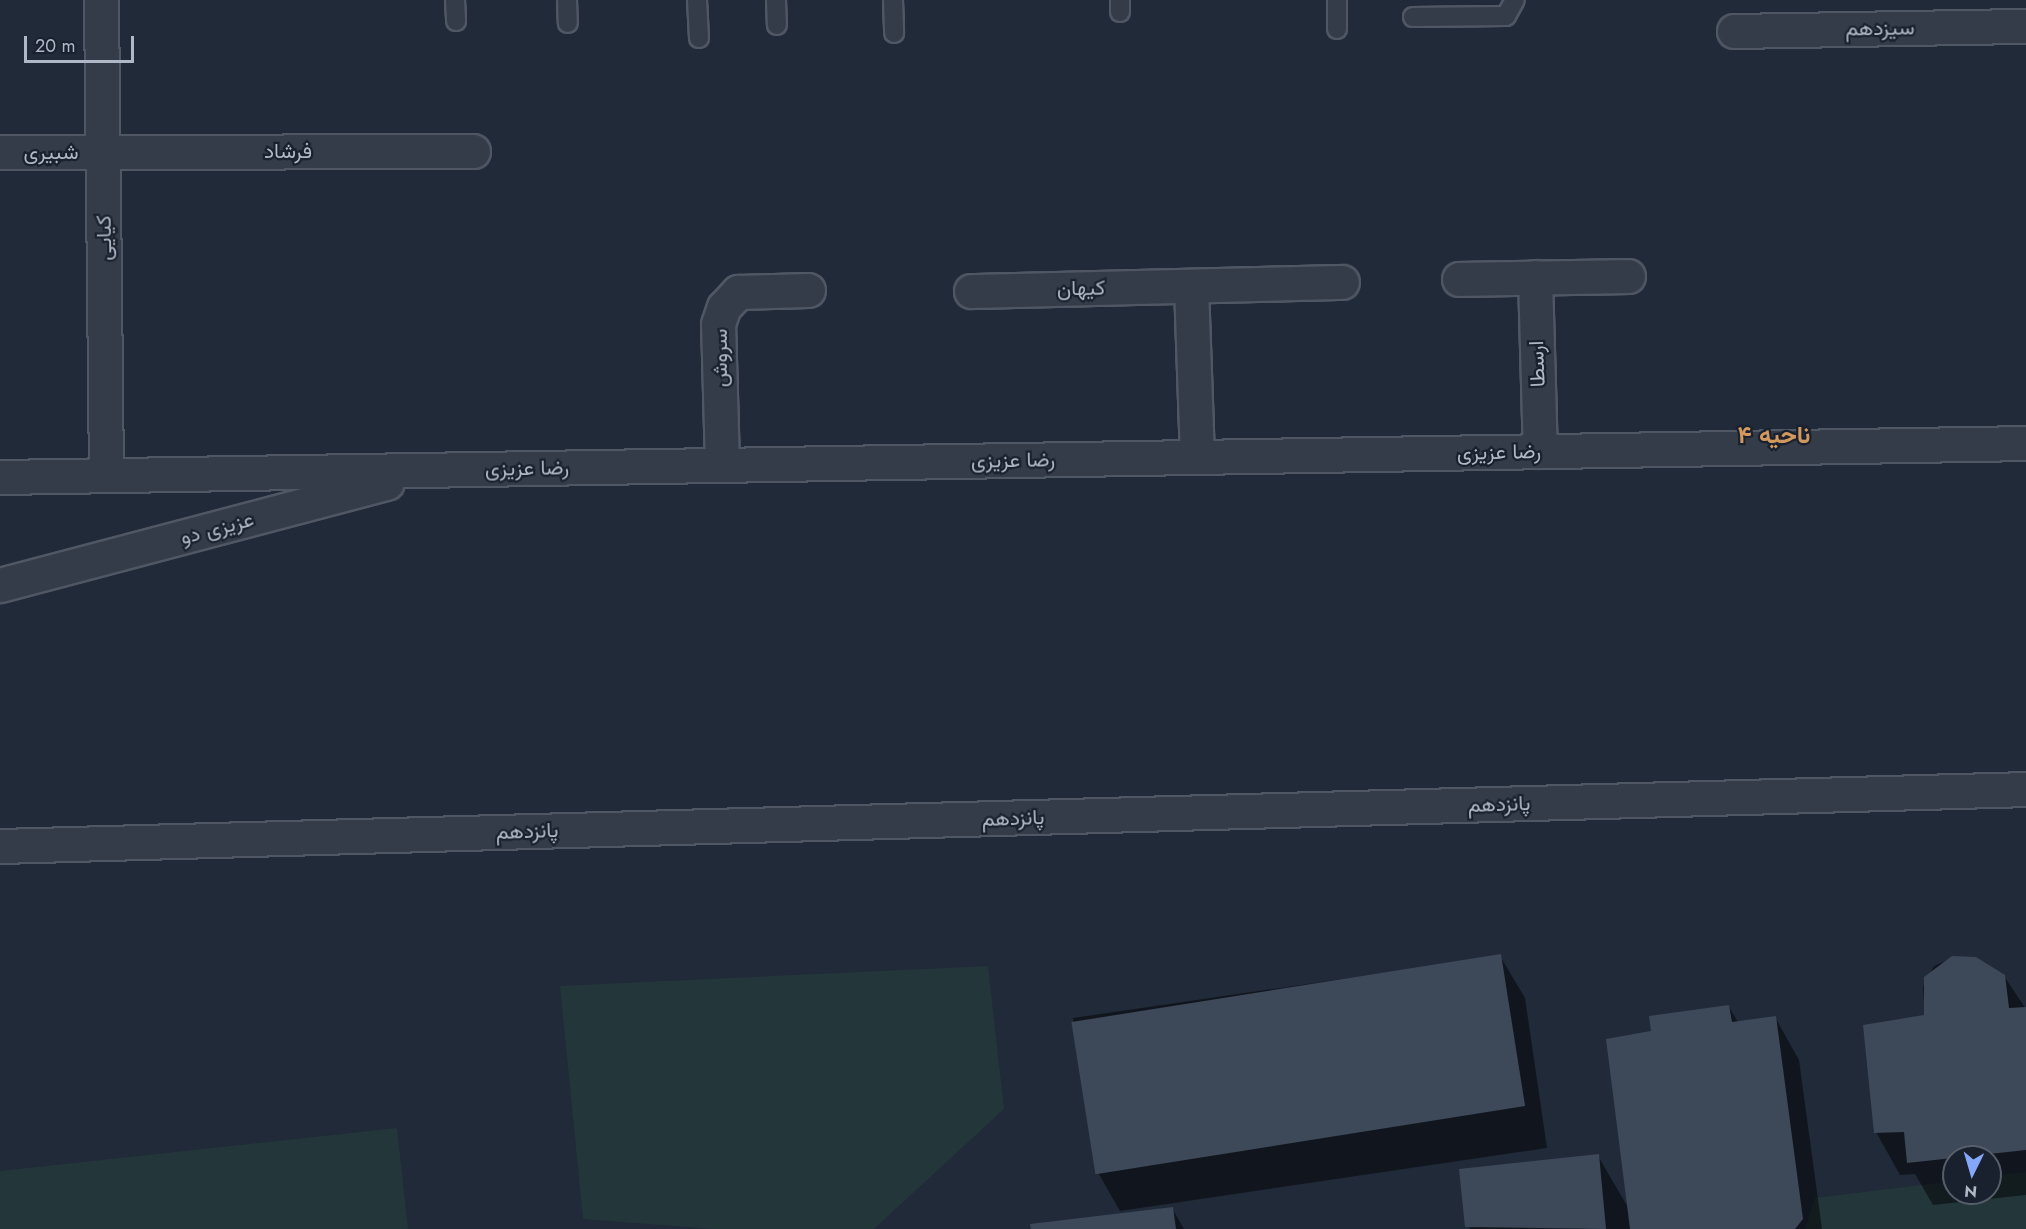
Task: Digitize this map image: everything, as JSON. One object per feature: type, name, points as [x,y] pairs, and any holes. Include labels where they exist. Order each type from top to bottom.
[{"type":"street","name":"کیایی","points":[[101,0],[106,475]]},
{"type":"street","name":"سیزدهم","points":[[1734,31],[2026,26]]},
{"type":"street","name":"فرشاد","points":[[103,152],[473,151]]},
{"type":"street","name":"شبیری","points":[[0,152],[103,152]]},
{"type":"street","points":[[1459,279],[1628,276]]},
{"type":"street","name":"ارسطا","points":[[1535,277],[1540,451]]},
{"type":"street","name":"کیهان","points":[[971,291],[1342,282]]},
{"type":"street","points":[[1191,286],[1197,457]]},
{"type":"street","name":"سروش","points":[[722,465],[718,324],[724,307],[738,292],[808,290]]},
{"type":"street","name":"رضا عزیزی","points":[[0,477],[2026,443]]},
{"type":"street","name":"عزیزی دو","points":[[0,585],[435,470]]},
{"type":"street","name":"پانزدهم","points":[[0,846],[2026,789]]},
{"type":"lane","points":[[455,0],[456,21]]},
{"type":"lane","points":[[567,0],[568,23]]},
{"type":"lane","points":[[698,0],[699,38]]},
{"type":"lane","points":[[776,0],[777,25]]},
{"type":"lane","points":[[893,0],[894,33]]},
{"type":"lane","points":[[1337,0],[1337,29]]},
{"type":"lane","points":[[1413,17],[1506,16],[1515,0]]},
{"type":"green space","points":[[988,966],[1004,1109],[874,1229],[713,1229],[583,1219],[560,986]]},
{"type":"green space","points":[[397,1128],[408,1229],[0,1229],[0,1171]]},
{"type":"green space","points":[[2026,1172],[2026,1229],[1805,1229],[1815,1198],[1942,1182],[1942,1205],[2002,1205],[2002,1175]]},
{"type":"building","points":[[1501,954],[1525,1106],[1095,1174],[1071,1022]]},
{"type":"building","points":[[1952,956],[1976,957],[2005,975],[2009,1008],[2026,1007],[2026,1150],[2002,1153],[2002,1145],[1942,1145],[1942,1159],[1907,1163],[1904,1132],[1874,1133],[1863,1025],[1924,1015],[1924,977]]},
{"type":"building","points":[[1729,1005],[1732,1022],[1776,1016],[1803,1219],[1795,1229],[1630,1229],[1606,1039],[1651,1031],[1649,1016]]},
{"type":"building","points":[[1599,1154],[1606,1229],[1465,1227],[1459,1169]]},
{"type":"building","points":[[1173,1207],[1176,1229],[1031,1229],[1030,1224]]},
{"type":"district","name":"ناحیه ۴","points":[[1774,435]]}]
